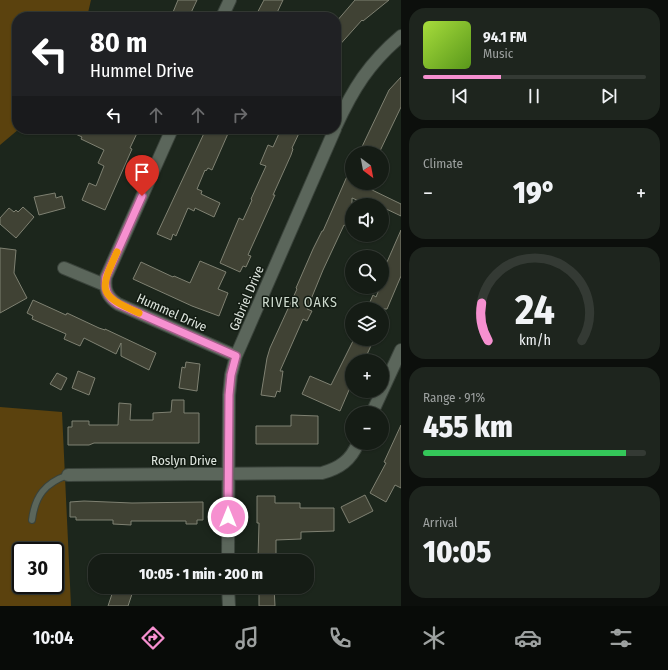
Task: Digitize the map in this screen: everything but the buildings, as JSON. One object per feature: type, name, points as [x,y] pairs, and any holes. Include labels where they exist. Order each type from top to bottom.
[{"type":"street","points":[[224,12],[230,0]]},
{"type":"street","name":"Gabriel Drive","points":[[341,116],[355,87],[366,72],[386,49],[401,36]]},
{"type":"street","points":[[64,268],[105,285],[106,277],[170,134]]},
{"type":"street","name":"Gabriel Drive","points":[[228,554],[229,395],[231,375],[236,356],[332,134]]},
{"type":"street","name":"Hummel Drive","points":[[105,285],[107,293],[112,300],[118,304],[236,356]]},
{"type":"street","points":[[375,406],[401,350]]},
{"type":"street","name":"Roslyn Drive","points":[[68,475],[322,474],[334,470],[344,464],[355,450]]},
{"type":"street","points":[[228,594],[229,606]]},
{"type":"lane","points":[[32,520],[37,499],[45,488],[56,479],[68,475]]},
{"type":"shaded area","points":[[0,0],[91,0],[88,12],[12,12],[13,134],[0,145]]},
{"type":"shaded area","points":[[0,407],[62,412],[71,606],[0,606]]},
{"type":"slow traffic","points":[[117,252],[106,277],[105,285],[107,293],[112,300],[118,304],[139,313]]},
{"type":"district","name":"RIVER OAKS","points":[[300,302]]},
{"type":"route","points":[[142,196],[106,277],[105,285],[107,293],[112,300],[118,304],[236,356],[231,375],[229,395],[228,517]]}]
